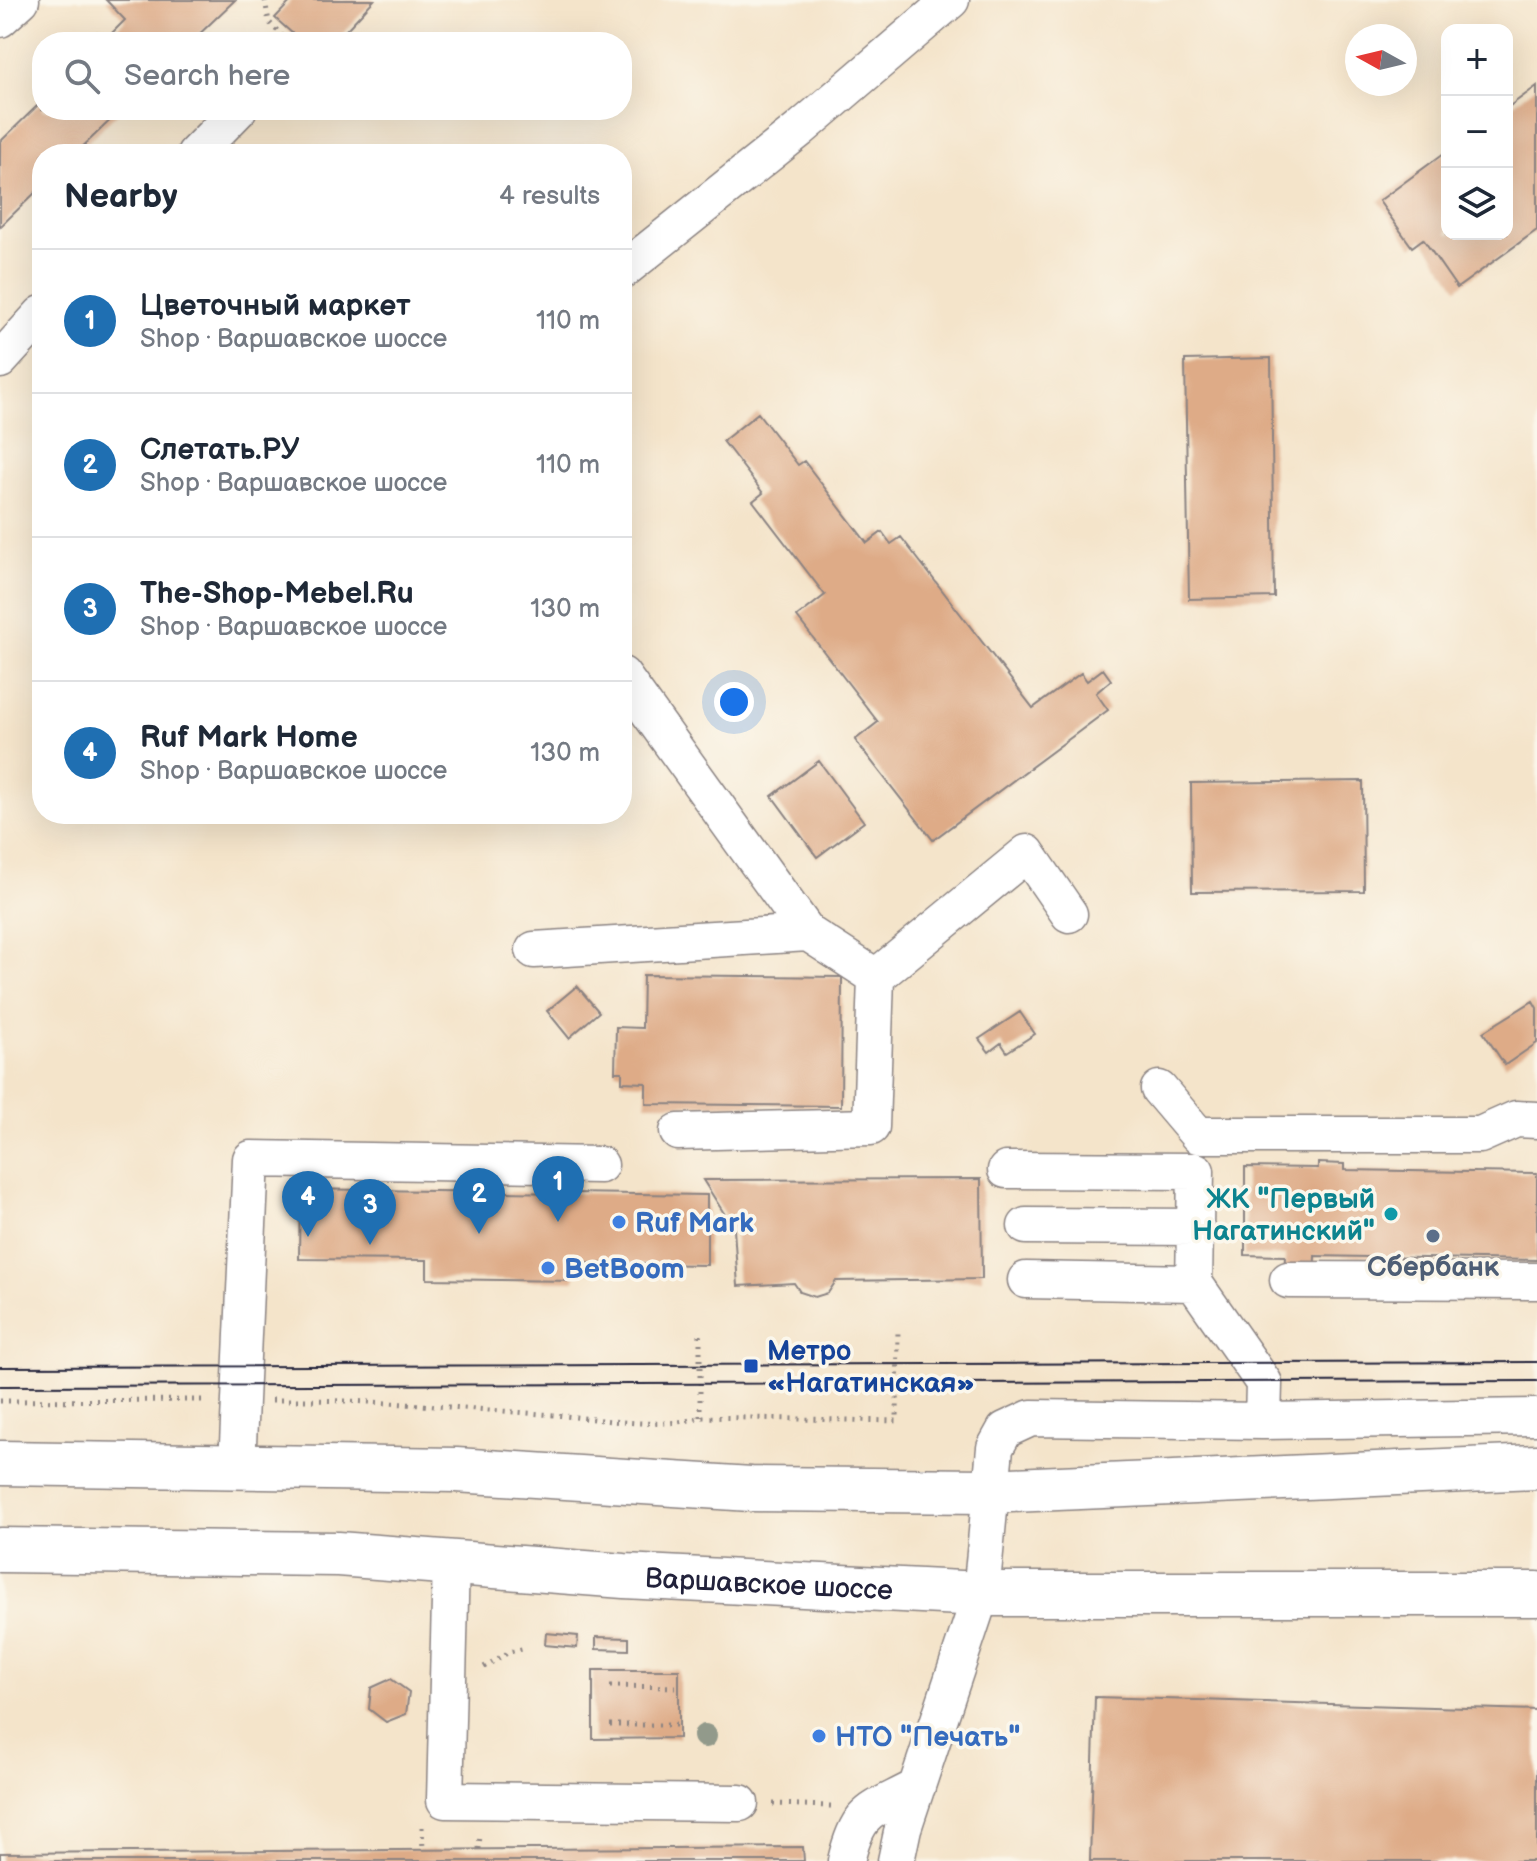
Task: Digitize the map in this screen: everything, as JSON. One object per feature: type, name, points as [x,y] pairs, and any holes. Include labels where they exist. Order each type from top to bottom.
[{"type":"main road","points":[[0,1463],[456,1470],[751,1489],[988,1491],[1537,1467]]},
{"type":"main road","name":"Варшавское шоссе","points":[[0,1550],[338,1554],[451,1560],[624,1576],[981,1594],[1537,1594]]},
{"type":"street","points":[[0,19],[21,0]]},
{"type":"street","points":[[632,263],[799,130],[951,0]]},
{"type":"street","points":[[205,144],[228,120]]},
{"type":"street","points":[[0,360],[32,325]]},
{"type":"street","points":[[632,689],[808,933],[876,977]]},
{"type":"street","points":[[678,1132],[871,1127],[876,977],[1027,853],[1069,914]]},
{"type":"street","points":[[534,950],[808,933]]},
{"type":"street","points":[[1159,1089],[1198,1135],[1194,1283],[1264,1383],[1263,1421]]},
{"type":"street","points":[[1198,1135],[1480,1135],[1516,1119],[1537,1120]]},
{"type":"street","points":[[237,1466],[251,1159],[600,1165]]},
{"type":"street","points":[[1006,1170],[1196,1171]]},
{"type":"street","points":[[1026,1226],[1196,1227]]},
{"type":"street","points":[[1026,1280],[1194,1283]]},
{"type":"street","points":[[1288,1280],[1537,1281]]},
{"type":"street","points":[[896,1861],[917,1787],[981,1594],[988,1491],[995,1448],[1005,1430],[1031,1418],[1263,1421],[1537,1417]]},
{"type":"street","points":[[451,1560],[445,1800],[740,1803]]},
{"type":"street","points":[[846,1861],[854,1829],[862,1817],[917,1787]]},
{"type":"path","points":[[265,0],[269,22],[278,32]]},
{"type":"path","points":[[0,1401],[321,1399],[628,1420],[685,1422],[700,1417],[897,1421],[898,1328]]},
{"type":"path","points":[[700,1332],[700,1417]]},
{"type":"path","points":[[610,1686],[678,1687]]},
{"type":"path","points":[[610,1725],[679,1725]]},
{"type":"path","points":[[740,1803],[838,1805]]},
{"type":"building","points":[[106,0],[235,0],[201,32],[113,32],[125,20]]},
{"type":"building","points":[[292,0],[374,0],[344,32],[291,32],[275,18]]},
{"type":"building","points":[[1537,86],[1537,230],[1457,288],[1423,239],[1412,247],[1379,201],[1441,155],[1441,240],[1513,240],[1513,104]]},
{"type":"building","points":[[32,111],[32,120],[111,120],[85,144],[32,144],[32,196],[0,227],[0,142]]},
{"type":"building","points":[[1271,358],[1274,597],[1189,599],[1185,360]]},
{"type":"building","points":[[758,413],[798,465],[804,461],[867,543],[882,532],[891,544],[901,537],[1033,708],[1081,673],[1087,681],[1103,669],[1111,680],[1096,693],[1108,710],[933,840],[855,740],[878,722],[797,617],[825,595],[753,501],[763,493],[723,441]]},
{"type":"building","points":[[819,761],[864,822],[817,857],[772,796]]},
{"type":"building","points":[[1363,781],[1364,891],[1192,892],[1191,783]]},
{"type":"building","points":[[643,975],[842,977],[841,1106],[646,1104],[646,1083],[622,1082],[622,1072],[615,1072],[616,1027],[642,1028]]},
{"type":"building","points":[[577,986],[599,1012],[569,1038],[547,1011]]},
{"type":"building","points":[[1533,1001],[1537,1008],[1537,1043],[1505,1065],[1483,1032]]},
{"type":"building","points":[[1020,1012],[1035,1034],[1007,1052],[1001,1043],[989,1052],[979,1039]]},
{"type":"building","name":"ЖК \"Первый Нагатинский\"","points":[[1318,1163],[1344,1164],[1344,1170],[1537,1173],[1537,1260],[1315,1256],[1314,1278],[1284,1277],[1285,1256],[1245,1255],[1245,1167],[1318,1168]]},
{"type":"building","points":[[981,1179],[982,1279],[836,1281],[828,1293],[815,1297],[800,1292],[794,1283],[738,1286],[734,1229],[703,1180]]},
{"type":"building","points":[[300,1189],[707,1195],[707,1265],[575,1263],[575,1281],[427,1279],[427,1260],[299,1259]]},
{"type":"building","points":[[546,1633],[578,1636],[577,1648],[545,1645]]},
{"type":"building","points":[[596,1637],[629,1638],[629,1650],[596,1649]]},
{"type":"building","points":[[593,1670],[679,1670],[679,1738],[593,1739]]},
{"type":"building","points":[[391,1679],[409,1692],[406,1714],[386,1722],[369,1709],[371,1688]]},
{"type":"building","points":[[1095,1697],[1537,1710],[1537,1861],[1090,1861]]},
{"type":"building","points":[[803,1847],[804,1861],[0,1861],[0,1853]]},
{"type":"tram line","points":[[0,1367],[1537,1362]]},
{"type":"tram line","points":[[0,1386],[1537,1381]]},
{"type":"place","name":"ЖК \"Первый Нагатинский\"","points":[[1391,1214]]},
{"type":"place","name":"Цветочный маркет","points":[[558,1222]]},
{"type":"place","name":"Ruf Mark","points":[[619,1222]]},
{"type":"place","name":"Слетать.РУ","points":[[479,1234]]},
{"type":"place","name":"Сбербанк","points":[[1433,1236]]},
{"type":"place","name":"Ruf Mark Home","points":[[308,1237]]},
{"type":"place","name":"The-Shop-Mebel.Ru","points":[[370,1245]]},
{"type":"place","name":"BetBoom","points":[[548,1268]]},
{"type":"place","name":"Метро «Нагатинская»","points":[[751,1366]]},
{"type":"place","name":"НТО \"Печать\"","points":[[819,1736]]}]
